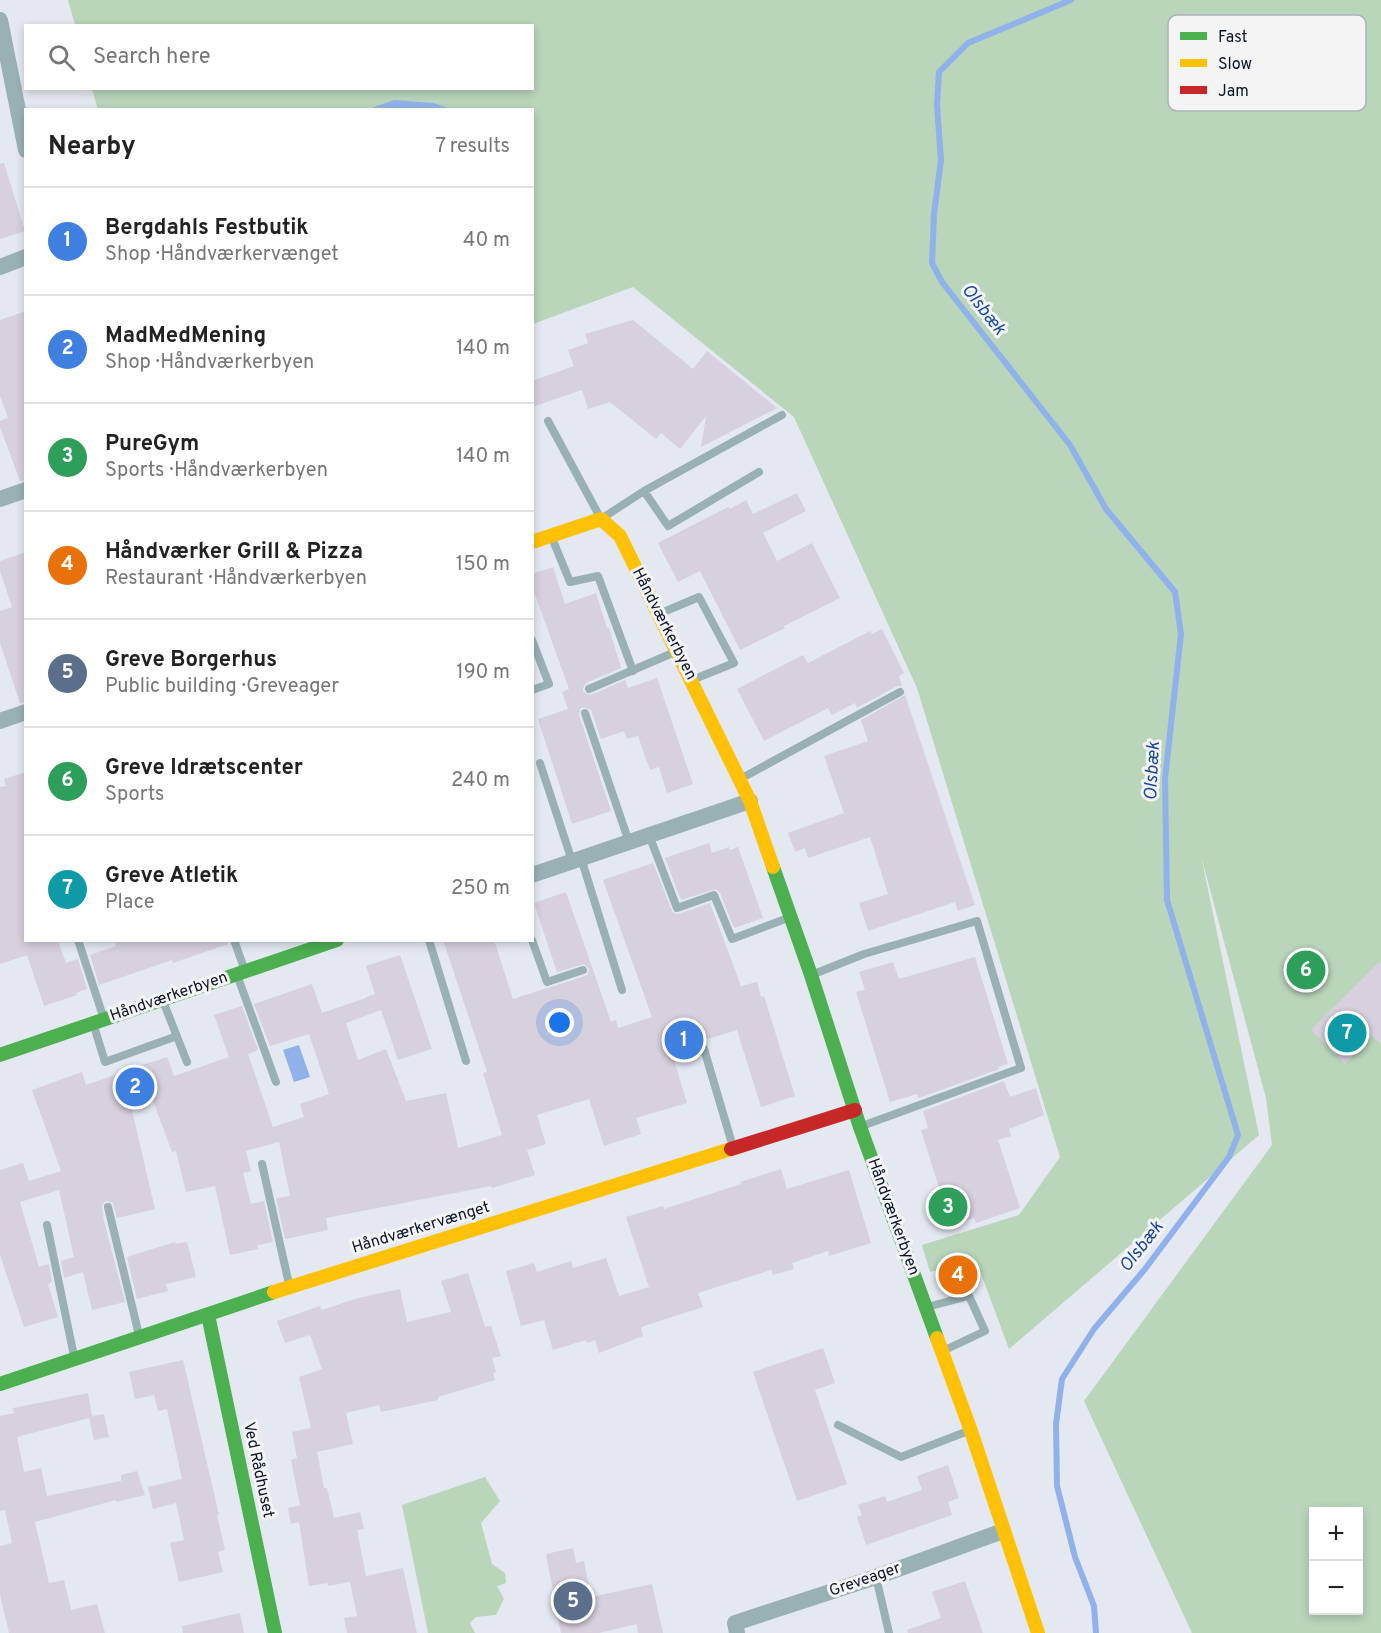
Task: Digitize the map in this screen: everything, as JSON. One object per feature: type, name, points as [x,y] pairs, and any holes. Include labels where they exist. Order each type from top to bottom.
[{"type":"street","points":[[0,20],[24,140]]},
{"type":"street","points":[[0,267],[24,258]]},
{"type":"street","points":[[0,499],[24,491]]},
{"type":"street","points":[[534,541],[601,519]]},
{"type":"street","name":"Håndværkerbyen","points":[[601,519],[621,536],[750,801],[811,975],[860,1126],[942,1351],[1038,1633]]},
{"type":"street","points":[[0,721],[24,713]]},
{"type":"street","points":[[534,873],[750,801]]},
{"type":"street","name":"Håndværkerbyen","points":[[0,1054],[241,973],[320,943]]},
{"type":"street","name":"Håndværkervænget","points":[[2,1381],[289,1287],[855,1110]]},
{"type":"street","name":"Ved Rådhuset","points":[[208,1315],[275,1633]]},
{"type":"street","name":"Greveager","points":[[737,1633],[735,1623],[876,1578],[1004,1531]]},
{"type":"lane","points":[[548,421],[601,519],[644,491],[782,415]]},
{"type":"lane","points":[[644,491],[668,526],[759,472]]},
{"type":"lane","points":[[551,536],[570,582],[597,576],[633,671]]},
{"type":"lane","points":[[658,615],[699,597],[734,663],[692,680]]},
{"type":"lane","points":[[534,645],[549,684],[534,689]]},
{"type":"lane","points":[[589,689],[676,652]]},
{"type":"lane","points":[[739,779],[900,692]]},
{"type":"lane","points":[[585,713],[629,842]]},
{"type":"lane","points":[[540,763],[577,860],[622,990]]},
{"type":"lane","points":[[649,835],[677,908],[714,895],[732,939],[791,917]]},
{"type":"lane","points":[[811,975],[864,954],[978,921],[1021,1068],[860,1126]]},
{"type":"lane","points":[[79,942],[99,1021],[105,1062],[177,1036]]},
{"type":"lane","points":[[234,942],[241,973],[276,1082]]},
{"type":"lane","points":[[430,942],[466,1062]]},
{"type":"lane","points":[[533,942],[547,982],[583,970]]},
{"type":"lane","points":[[162,1000],[187,1062]]},
{"type":"lane","points":[[704,1049],[733,1148]]},
{"type":"lane","points":[[262,1164],[289,1287]]},
{"type":"lane","points":[[108,1207],[139,1338]]},
{"type":"lane","points":[[47,1225],[74,1359]]},
{"type":"lane","points":[[926,1307],[969,1296],[985,1331],[942,1351]]},
{"type":"lane","points":[[838,1425],[901,1457],[970,1431]]},
{"type":"lane","points":[[876,1578],[889,1633]]},
{"type":"green space","points":[[68,0],[1381,0],[1381,1633],[1192,1633],[1084,1401],[1272,1145],[1266,1098],[1201,856],[1259,1135],[1009,1349],[976,1260],[930,1272],[922,1245],[1019,1215],[1060,1157],[917,688],[794,417],[633,287],[534,324],[534,108],[97,108],[92,90],[534,90],[534,24],[75,24]]},
{"type":"green space","points":[[485,1477],[500,1501],[481,1523],[492,1564],[505,1573],[506,1583],[497,1586],[504,1599],[496,1615],[476,1617],[470,1623],[475,1633],[428,1633],[402,1505]]},
{"type":"water","points":[[394,100],[434,103],[447,108],[372,108]]},
{"type":"water","points":[[299,1045],[310,1077],[294,1082],[283,1050]]},
{"type":"building","points":[[4,163],[24,231],[0,239],[0,164]]},
{"type":"building","points":[[24,312],[24,480],[20,481],[0,427],[0,421],[8,418],[0,396],[0,320]]},
{"type":"building","points":[[633,320],[693,369],[707,351],[777,408],[701,447],[706,416],[680,449],[661,433],[656,439],[610,402],[588,409],[582,390],[534,406],[534,380],[574,366],[568,350],[588,343],[585,334]]},
{"type":"building","points":[[797,493],[806,511],[763,533],[777,561],[812,543],[840,598],[740,650],[700,571],[678,582],[658,543],[746,500],[753,514]]},
{"type":"building","points":[[24,553],[24,702],[20,703],[0,643],[0,611],[12,607],[0,571],[0,561]]},
{"type":"building","points":[[553,567],[565,604],[596,593],[621,668],[586,683],[583,692],[591,695],[625,680],[628,688],[657,678],[693,784],[667,793],[659,767],[650,770],[638,736],[627,739],[624,731],[601,739],[591,710],[584,707],[580,709],[579,715],[611,811],[572,824],[538,719],[568,709],[562,692],[569,689],[534,592],[534,573]]},
{"type":"building","points":[[882,629],[904,673],[899,676],[902,686],[897,686],[857,708],[855,703],[832,715],[828,708],[764,741],[737,689],[803,655],[808,663],[870,631],[872,634]]},
{"type":"building","points":[[905,695],[975,905],[958,911],[955,902],[868,931],[859,903],[888,894],[870,837],[808,858],[805,848],[795,852],[788,833],[844,813],[824,756],[868,741],[861,720]]},
{"type":"building","points":[[24,773],[24,942],[60,942],[66,963],[78,959],[87,989],[76,993],[77,995],[44,1006],[27,955],[0,964],[0,787],[6,786],[4,779]]},
{"type":"building","points":[[709,843],[712,853],[729,847],[730,850],[738,847],[763,918],[734,928],[720,893],[716,889],[681,900],[665,858]]},
{"type":"building","points":[[653,863],[673,913],[679,914],[710,903],[741,986],[757,982],[761,997],[764,996],[795,1096],[761,1107],[737,1030],[671,1050],[687,1103],[636,1118],[641,1134],[604,1146],[589,1099],[537,1115],[546,1144],[527,1150],[535,1175],[492,1188],[491,1186],[326,1218],[328,1230],[285,1239],[276,1198],[290,1196],[279,1142],[246,1151],[251,1171],[243,1173],[251,1204],[264,1201],[273,1242],[257,1245],[258,1249],[230,1255],[215,1186],[186,1192],[176,1151],[172,1152],[140,1066],[167,1057],[174,1076],[229,1057],[214,1015],[242,1006],[258,1050],[248,1054],[273,1127],[304,1117],[300,1104],[329,1094],[309,1034],[270,1046],[254,1004],[312,984],[322,1013],[375,994],[366,966],[400,955],[432,1049],[398,1060],[381,1010],[346,1023],[358,1060],[386,1049],[406,1101],[446,1093],[458,1148],[502,1135],[483,1073],[487,1072],[444,942],[495,942],[513,999],[585,976],[589,969],[584,964],[557,972],[534,903],[566,892],[611,1022],[616,1020],[618,1028],[652,1017],[603,880]]},
{"type":"building","points":[[115,942],[228,942],[228,944],[173,963],[172,960],[99,985],[90,955],[116,946]]},
{"type":"building","points":[[975,957],[1008,1064],[919,1098],[917,1094],[890,1102],[856,992],[865,990],[859,972],[893,962],[899,979]]},
{"type":"building","points":[[1381,960],[1381,1044],[1372,1036],[1345,1064],[1311,1030]]},
{"type":"building","points":[[82,1072],[86,1085],[123,1072],[155,1209],[117,1218],[113,1203],[107,1201],[103,1203],[104,1221],[125,1302],[92,1310],[83,1272],[64,1278],[61,1261],[74,1257],[59,1190],[20,1202],[39,1267],[49,1264],[52,1282],[48,1284],[58,1317],[24,1327],[0,1255],[0,1170],[23,1163],[29,1181],[61,1171],[32,1090]]},
{"type":"building","points":[[1004,1081],[1010,1097],[1036,1088],[1044,1115],[1009,1129],[1011,1136],[998,1140],[1020,1208],[976,1223],[974,1218],[951,1226],[921,1130],[928,1128],[923,1111]]},
{"type":"building","points":[[781,1169],[787,1189],[849,1170],[871,1243],[829,1256],[828,1251],[792,1263],[794,1269],[773,1275],[771,1270],[698,1293],[703,1307],[641,1327],[643,1336],[599,1353],[595,1340],[587,1343],[586,1340],[553,1350],[544,1320],[521,1326],[506,1271],[534,1263],[537,1272],[571,1261],[573,1268],[606,1258],[619,1296],[649,1287],[626,1217],[663,1206],[664,1209]]},
{"type":"building","points":[[175,1242],[175,1244],[187,1242],[196,1277],[166,1284],[168,1291],[137,1299],[127,1257]]},
{"type":"building","points":[[962,1258],[965,1265],[972,1262],[979,1281],[952,1291],[942,1264]]},
{"type":"building","points":[[468,1273],[485,1327],[491,1326],[501,1356],[492,1358],[496,1372],[493,1373],[495,1380],[438,1397],[438,1400],[381,1412],[379,1405],[346,1413],[353,1444],[317,1452],[324,1488],[327,1488],[334,1518],[360,1512],[364,1529],[357,1530],[366,1576],[403,1568],[417,1633],[347,1633],[344,1618],[357,1616],[350,1582],[328,1586],[327,1583],[309,1586],[299,1522],[291,1524],[288,1508],[300,1505],[291,1460],[297,1458],[292,1432],[311,1428],[299,1377],[322,1369],[310,1335],[285,1343],[277,1321],[320,1306],[322,1310],[358,1298],[400,1289],[407,1322],[451,1312],[441,1281]]},
{"type":"building","points":[[823,1348],[835,1383],[815,1390],[847,1484],[797,1501],[753,1372]]},
{"type":"building","points":[[183,1360],[225,1550],[218,1552],[223,1572],[179,1582],[170,1543],[184,1540],[176,1503],[153,1509],[148,1487],[182,1479],[167,1409],[158,1411],[154,1395],[135,1399],[129,1372]]},
{"type":"building","points":[[88,1393],[92,1416],[104,1414],[109,1437],[94,1440],[89,1418],[17,1437],[24,1472],[41,1468],[47,1496],[121,1481],[121,1475],[137,1471],[145,1495],[116,1502],[116,1500],[35,1522],[49,1583],[64,1580],[71,1610],[97,1604],[105,1633],[9,1633],[0,1595],[0,1546],[12,1543],[5,1510],[0,1511],[0,1416],[14,1413],[13,1408]]},
{"type":"building","points":[[948,1465],[959,1498],[948,1502],[952,1515],[866,1545],[857,1517],[862,1515],[858,1505],[885,1496],[887,1502],[922,1490],[917,1476]]},
{"type":"building","points":[[573,1548],[576,1563],[584,1561],[591,1597],[652,1584],[663,1633],[638,1633],[637,1624],[599,1633],[561,1633],[546,1554]]},
{"type":"building","points":[[965,1581],[983,1633],[908,1633],[907,1630],[941,1618],[932,1592]]},
{"type":"building","points":[[240,1613],[244,1633],[183,1633],[182,1626]]},
{"type":"waterway","name":"Olsbæk","points":[[1071,0],[968,43],[939,72],[937,105],[941,160],[934,214],[932,263],[942,282],[1070,445],[1106,509],[1175,592],[1181,634],[1165,779],[1167,900],[1238,1135],[1229,1157],[1145,1269],[1094,1329],[1062,1379],[1056,1424],[1057,1486],[1075,1557],[1094,1606],[1096,1633]]},
{"type":"traffic: fast","points":[[773,867],[860,1127],[937,1338]]},
{"type":"traffic: fast","points":[[0,1055],[331,942]]},
{"type":"traffic: fast","points":[[0,1384],[274,1292]]},
{"type":"traffic: fast","points":[[208,1315],[275,1633]]},
{"type":"traffic: slow","points":[[534,541],[601,519],[620,536],[750,801],[773,867]]},
{"type":"traffic: slow","points":[[274,1292],[731,1149]]},
{"type":"traffic: slow","points":[[937,1338],[971,1431],[1038,1633]]},
{"type":"traffic: jam","points":[[731,1149],[855,1110]]},
{"type":"place","name":"Greve Idrætscenter","points":[[1306,970]]},
{"type":"place","name":"Greve Atletik","points":[[1347,1033]]},
{"type":"place","name":"Bergdahls Festbutik","points":[[684,1040]]},
{"type":"place","name":"MadMedMening","points":[[135,1087]]},
{"type":"place","name":"PureGym","points":[[948,1207]]},
{"type":"place","name":"Håndværker Grill & Pizza","points":[[958,1275]]},
{"type":"place","name":"Greve Borgerhus","points":[[573,1601]]}]
